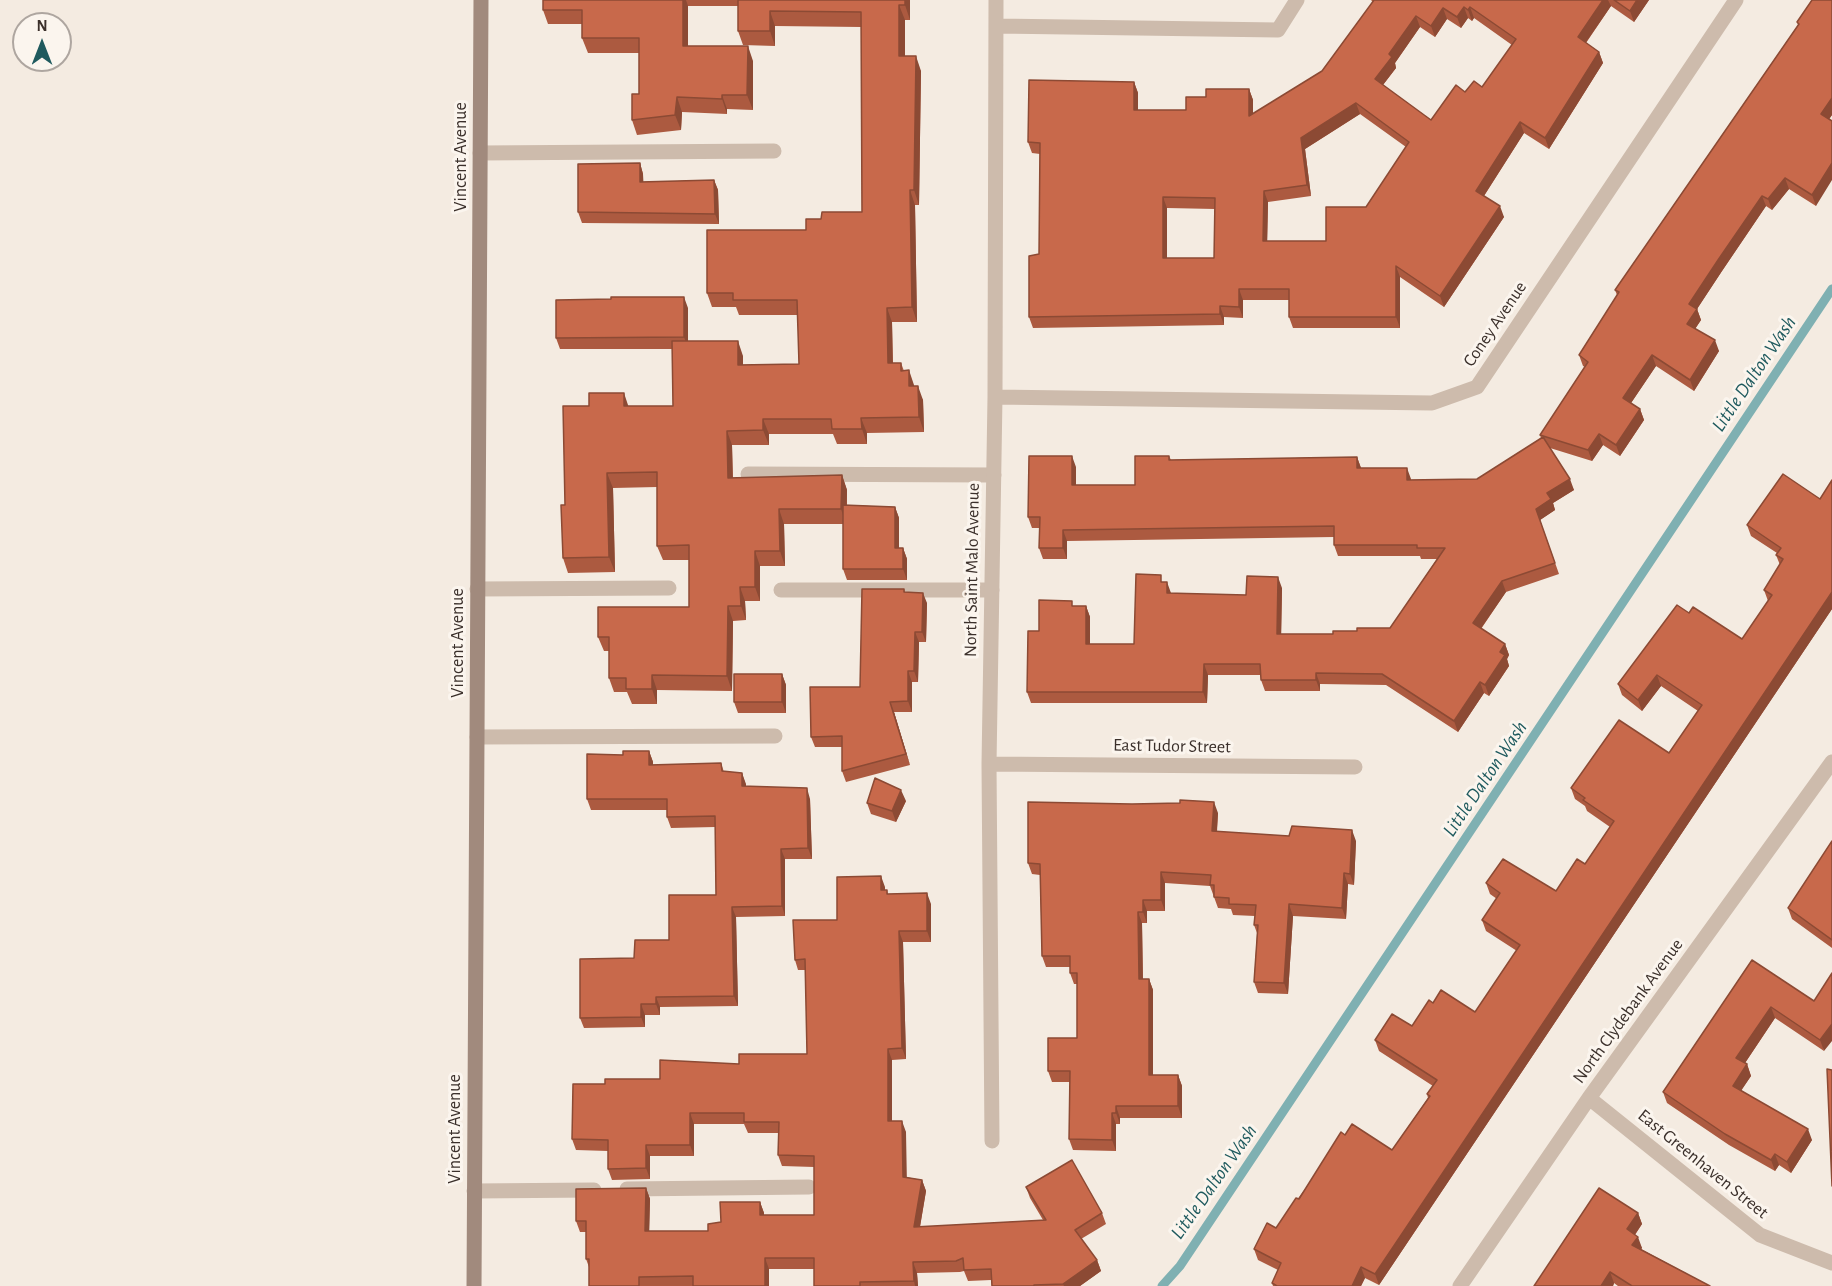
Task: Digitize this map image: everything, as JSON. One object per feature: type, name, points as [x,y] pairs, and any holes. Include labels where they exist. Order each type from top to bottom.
[{"type":"street","name":"Vincent Avenue","points":[[474,1286],[481,0]]},
{"type":"street","name":"North Saint Malo Avenue","points":[[992,1141],[988,764],[995,397],[996,0]]},
{"type":"street","points":[[997,26],[1278,30],[1297,0]]},
{"type":"street","name":"Coney Avenue","points":[[995,397],[1432,403],[1477,387],[1736,0]]},
{"type":"street","points":[[480,153],[774,151]]},
{"type":"street","points":[[748,474],[994,475]]},
{"type":"street","points":[[477,589],[669,588]]},
{"type":"street","points":[[782,590],[992,590]]},
{"type":"street","points":[[477,737],[775,736]]},
{"type":"street","name":"North Clydebank Avenue","points":[[1460,1286],[1589,1098],[1832,762]]},
{"type":"street","name":"East Tudor Street","points":[[988,764],[1355,767]]},
{"type":"street","name":"East Greenhaven Street","points":[[1589,1098],[1760,1235],[1832,1263]]},
{"type":"street","points":[[474,1191],[809,1187]]},
{"type":"building","points":[[543,0],[683,0],[683,46],[748,46],[747,95],[722,95],[722,99],[677,97],[675,115],[632,120],[632,94],[639,94],[639,38],[582,38],[582,10],[543,10]]},
{"type":"building","points":[[738,0],[905,0],[905,5],[899,5],[899,56],[916,56],[914,190],[910,190],[912,307],[887,308],[888,363],[901,363],[901,371],[909,370],[909,386],[918,386],[919,417],[861,418],[862,429],[832,429],[831,419],[763,419],[763,430],[727,431],[728,478],[842,475],[841,509],[779,509],[780,551],[755,551],[755,587],[740,587],[741,606],[728,606],[727,676],[652,675],[652,689],[626,689],[626,678],[609,678],[609,637],[598,637],[598,607],[689,607],[689,545],[657,546],[657,472],[607,473],[609,557],[563,558],[561,505],[565,505],[563,406],[589,406],[589,393],[624,393],[624,406],[673,406],[672,341],[738,341],[738,365],[799,364],[797,300],[733,300],[733,293],[707,293],[707,230],[806,230],[806,219],[821,219],[822,212],[862,212],[861,12],[770,11],[770,31],[738,31]]},
{"type":"building","points":[[1374,0],[1603,0],[1578,37],[1599,52],[1545,138],[1520,122],[1476,191],[1500,206],[1440,296],[1396,266],[1396,317],[1289,317],[1289,289],[1239,289],[1239,307],[1220,306],[1220,314],[1029,317],[1029,256],[1039,254],[1040,143],[1028,142],[1029,80],[1134,82],[1134,110],[1186,110],[1186,97],[1206,97],[1206,89],[1249,89],[1249,116],[1322,71]],"holes":[[[1464,7],[1468,10],[1470,7],[1516,39],[1482,87],[1474,81],[1465,92],[1456,85],[1431,120],[1375,79],[1392,57],[1389,54],[1416,16],[1431,26],[1443,8],[1457,17]],[[1356,103],[1409,142],[1366,207],[1326,207],[1326,241],[1263,241],[1264,191],[1307,185],[1301,138]],[[1163,197],[1215,198],[1214,258],[1163,258]]]},
{"type":"building","points":[[1614,0],[1637,0],[1630,11]]},
{"type":"building","points":[[1812,0],[1832,0],[1832,98],[1821,114],[1832,121],[1832,163],[1812,195],[1785,178],[1768,199],[1762,196],[1718,260],[1689,304],[1697,309],[1687,324],[1715,340],[1690,380],[1652,355],[1623,398],[1640,409],[1616,445],[1599,434],[1588,450],[1540,435],[1588,362],[1579,355],[1619,292],[1615,290],[1799,24],[1797,22]]},
{"type":"building","points":[[640,163],[640,182],[714,180],[715,214],[578,212],[578,164]]},
{"type":"building","points":[[611,297],[684,297],[684,337],[556,338],[556,300],[611,299]]},
{"type":"building","points":[[1543,437],[1570,479],[1547,493],[1551,499],[1536,509],[1555,563],[1502,581],[1473,623],[1505,644],[1500,652],[1505,655],[1485,685],[1480,682],[1454,721],[1382,674],[1316,673],[1316,680],[1261,680],[1260,664],[1204,664],[1203,692],[1027,692],[1028,631],[1039,631],[1039,600],[1072,601],[1072,606],[1086,606],[1086,644],[1134,644],[1136,574],[1161,575],[1161,582],[1167,582],[1167,593],[1246,595],[1247,576],[1278,577],[1277,634],[1333,634],[1333,631],[1357,631],[1357,628],[1390,628],[1445,548],[1417,548],[1417,545],[1334,545],[1334,526],[1063,530],[1063,548],[1039,548],[1040,517],[1028,517],[1029,456],[1072,456],[1072,485],[1135,485],[1135,456],[1169,456],[1169,460],[1357,457],[1357,468],[1407,468],[1407,480],[1477,479]]},
{"type":"building","points":[[1783,474],[1820,499],[1832,480],[1832,592],[1375,1274],[1361,1267],[1352,1286],[1277,1286],[1272,1283],[1281,1263],[1254,1249],[1267,1223],[1276,1228],[1296,1198],[1299,1199],[1341,1132],[1345,1135],[1352,1124],[1392,1150],[1430,1096],[1427,1094],[1437,1080],[1375,1040],[1392,1014],[1412,1026],[1429,1000],[1433,1003],[1441,990],[1475,1012],[1520,945],[1482,920],[1500,893],[1486,883],[1503,859],[1556,891],[1577,859],[1585,864],[1614,821],[1583,800],[1585,798],[1571,788],[1619,720],[1669,753],[1702,705],[1657,675],[1638,700],[1618,684],[1677,605],[1689,613],[1693,607],[1742,639],[1772,595],[1764,590],[1783,559],[1776,555],[1781,548],[1747,525]]},
{"type":"building","points":[[843,505],[895,507],[895,548],[903,548],[903,569],[843,569]]},
{"type":"building","points":[[862,589],[904,589],[904,592],[923,593],[922,632],[915,632],[914,671],[908,671],[908,701],[890,702],[906,754],[842,771],[842,736],[811,737],[810,687],[860,687]]},
{"type":"building","points":[[734,674],[782,674],[782,702],[734,702]]},
{"type":"building","points":[[623,751],[649,751],[649,765],[721,763],[722,771],[742,773],[742,786],[807,788],[808,848],[781,849],[782,906],[732,907],[734,996],[656,997],[656,1004],[641,1004],[641,1017],[580,1018],[580,959],[634,958],[635,940],[669,940],[669,895],[716,895],[715,816],[667,817],[667,799],[587,799],[587,754],[623,755]]},
{"type":"building","points":[[875,778],[901,790],[892,811],[867,803]]},
{"type":"building","points":[[1180,800],[1214,802],[1212,831],[1289,836],[1292,826],[1352,830],[1350,874],[1344,873],[1342,908],[1289,904],[1284,983],[1254,982],[1258,925],[1254,925],[1256,905],[1229,904],[1229,898],[1214,897],[1214,885],[1210,885],[1211,875],[1161,872],[1161,900],[1143,900],[1143,912],[1138,912],[1139,979],[1149,979],[1149,1075],[1178,1075],[1178,1106],[1116,1106],[1116,1113],[1112,1113],[1112,1140],[1069,1139],[1070,1071],[1048,1071],[1048,1038],[1077,1038],[1077,973],[1070,973],[1070,956],[1042,956],[1040,864],[1028,863],[1028,802],[1132,804],[1180,803]]},
{"type":"building","points":[[1832,841],[1832,940],[1788,908]]},
{"type":"building","points":[[881,876],[881,890],[887,890],[887,894],[927,893],[927,931],[899,931],[902,1048],[888,1049],[888,1121],[902,1121],[903,1177],[922,1180],[914,1227],[1046,1220],[1026,1187],[1072,1160],[1102,1213],[1075,1230],[1097,1260],[1063,1284],[1034,1286],[992,1286],[991,1269],[964,1270],[963,1258],[956,1261],[913,1262],[914,1281],[860,1282],[860,1286],[814,1286],[814,1258],[765,1258],[765,1286],[693,1286],[693,1276],[639,1277],[639,1286],[589,1286],[586,1221],[576,1221],[576,1189],[646,1188],[645,1231],[708,1231],[708,1224],[721,1222],[720,1202],[760,1202],[760,1215],[814,1215],[814,1156],[778,1155],[779,1122],[744,1122],[744,1113],[690,1113],[690,1145],[646,1145],[646,1168],[608,1169],[608,1140],[572,1139],[573,1084],[605,1084],[605,1079],[660,1079],[660,1060],[739,1064],[739,1054],[807,1054],[805,959],[795,960],[793,920],[837,920],[837,877]]},
{"type":"building","points":[[1752,960],[1814,1001],[1832,973],[1832,1024],[1820,1040],[1771,1007],[1736,1058],[1747,1064],[1733,1086],[1808,1129],[1787,1162],[1775,1154],[1771,1160],[1725,1134],[1663,1092]]},
{"type":"building","points":[[1827,1069],[1832,1070],[1832,1186]]},
{"type":"building","points":[[1599,1188],[1638,1213],[1627,1229],[1638,1237],[1632,1245],[1710,1286],[1632,1286],[1610,1272],[1601,1286],[1534,1286]]},
{"type":"waterway","name":"Little Dalton Wash","points":[[1162,1286],[1180,1266],[1832,289]]}]
